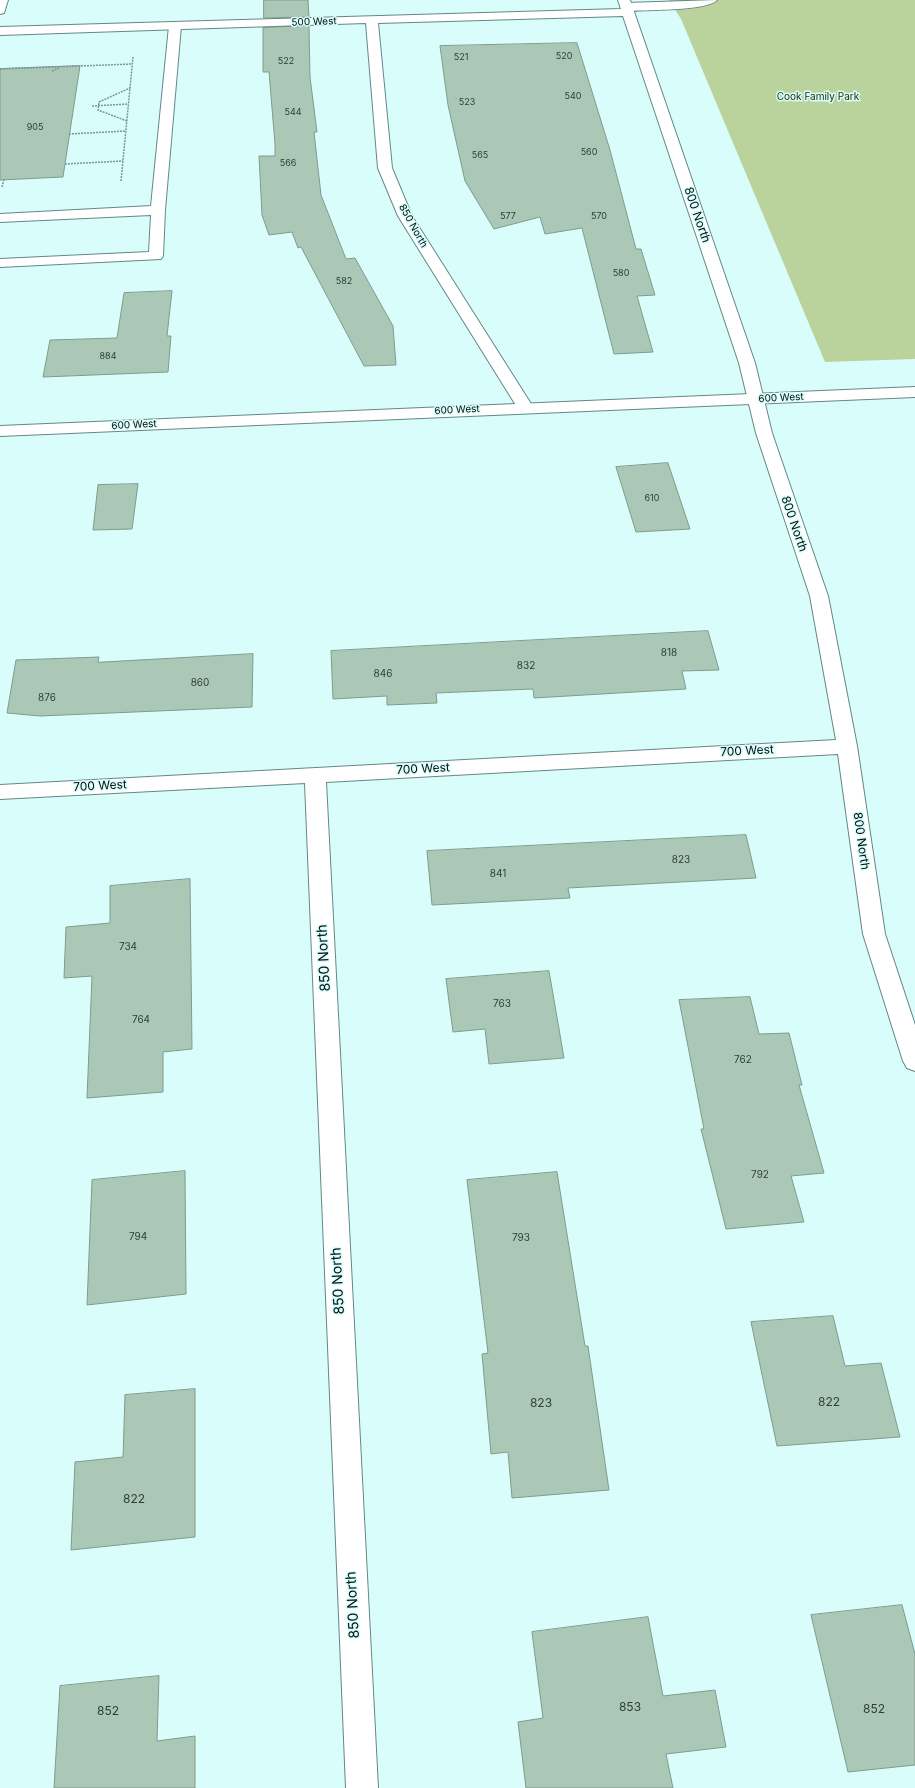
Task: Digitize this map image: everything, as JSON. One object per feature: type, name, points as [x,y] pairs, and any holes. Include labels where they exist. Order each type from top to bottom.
[{"type":"street","points":[[0,10],[2,0]]},
{"type":"street","name":"500 West","points":[[0,31],[372,20],[626,6],[702,4],[712,0]]},
{"type":"street","name":"800 North","points":[[626,6],[747,364],[764,433],[819,596],[847,746],[874,934],[915,1061]]},
{"type":"street","name":"850 North","points":[[372,20],[386,168],[405,216],[525,407]]},
{"type":"street","points":[[0,263],[156,256],[158,210],[175,26]]},
{"type":"street","points":[[0,218],[158,210]]},
{"type":"street","name":"600 West","points":[[0,431],[525,407],[915,392]]},
{"type":"street","name":"700 West","points":[[0,792],[847,746]]},
{"type":"street","name":"850 North","points":[[315,774],[362,1788]]},
{"type":"path","points":[[121,182],[133,56]]},
{"type":"path","points":[[0,69],[132,64]]},
{"type":"path","points":[[52,71],[61,66]]},
{"type":"path","points":[[98,106],[99,102],[130,88]]},
{"type":"path","points":[[92,106],[128,104]]},
{"type":"path","points":[[98,106],[98,110],[127,121]]},
{"type":"path","points":[[69,134],[126,131]]},
{"type":"path","points":[[65,164],[123,161]]},
{"type":"green space","name":"Cook Family Park","points":[[669,0],[915,0],[915,359],[825,362],[681,19]]},
{"type":"building","points":[[264,0],[308,0],[309,17],[264,18]]},
{"type":"building","points":[[309,26],[310,77],[317,132],[314,132],[321,195],[346,259],[355,258],[393,326],[396,365],[364,366],[301,247],[298,248],[292,232],[269,235],[262,215],[259,156],[275,156],[269,72],[263,72],[263,28]]},
{"type":"building","points":[[577,43],[610,150],[636,249],[641,249],[655,295],[637,296],[653,352],[614,354],[582,228],[545,234],[540,217],[494,229],[465,181],[448,105],[440,46]]},
{"type":"building","points":[[80,66],[63,177],[0,180],[0,69]]},
{"type":"building","points":[[172,291],[167,336],[171,336],[168,372],[43,377],[50,340],[117,338],[124,293]]},
{"type":"building","points":[[668,463],[690,529],[636,532],[616,467]]},
{"type":"building","points":[[138,484],[132,529],[93,530],[98,485]]},
{"type":"building","points":[[708,631],[719,670],[682,671],[686,689],[534,698],[533,689],[436,693],[437,703],[387,705],[387,696],[333,699],[331,651]]},
{"type":"building","points":[[253,654],[252,707],[40,716],[7,713],[16,660],[99,657],[98,662]]},
{"type":"building","points":[[746,835],[756,878],[568,888],[570,898],[432,905],[427,851]]},
{"type":"building","points":[[190,879],[192,1049],[163,1052],[163,1092],[87,1098],[92,976],[64,978],[66,927],[110,923],[110,886]]},
{"type":"building","points":[[549,971],[564,1058],[489,1064],[485,1029],[453,1032],[446,979]]},
{"type":"building","points":[[750,997],[759,1034],[789,1033],[802,1085],[799,1085],[824,1173],[791,1176],[804,1222],[726,1229],[701,1129],[704,1129],[679,1000]]},
{"type":"building","points":[[185,1171],[186,1294],[87,1305],[92,1180]]},
{"type":"building","points":[[557,1172],[585,1346],[588,1346],[609,1490],[512,1498],[508,1452],[491,1454],[482,1354],[488,1353],[467,1180]]},
{"type":"building","points":[[833,1316],[845,1366],[881,1363],[900,1437],[777,1446],[751,1322]]},
{"type":"building","points":[[195,1389],[195,1537],[71,1550],[75,1462],[123,1457],[125,1395]]},
{"type":"building","points":[[902,1605],[915,1654],[915,1765],[848,1772],[811,1615]]},
{"type":"building","points":[[648,1617],[663,1696],[715,1690],[726,1747],[666,1754],[673,1788],[526,1788],[518,1722],[543,1718],[532,1632]]},
{"type":"building","points":[[159,1676],[157,1741],[195,1736],[195,1788],[54,1788],[60,1686]]}]
